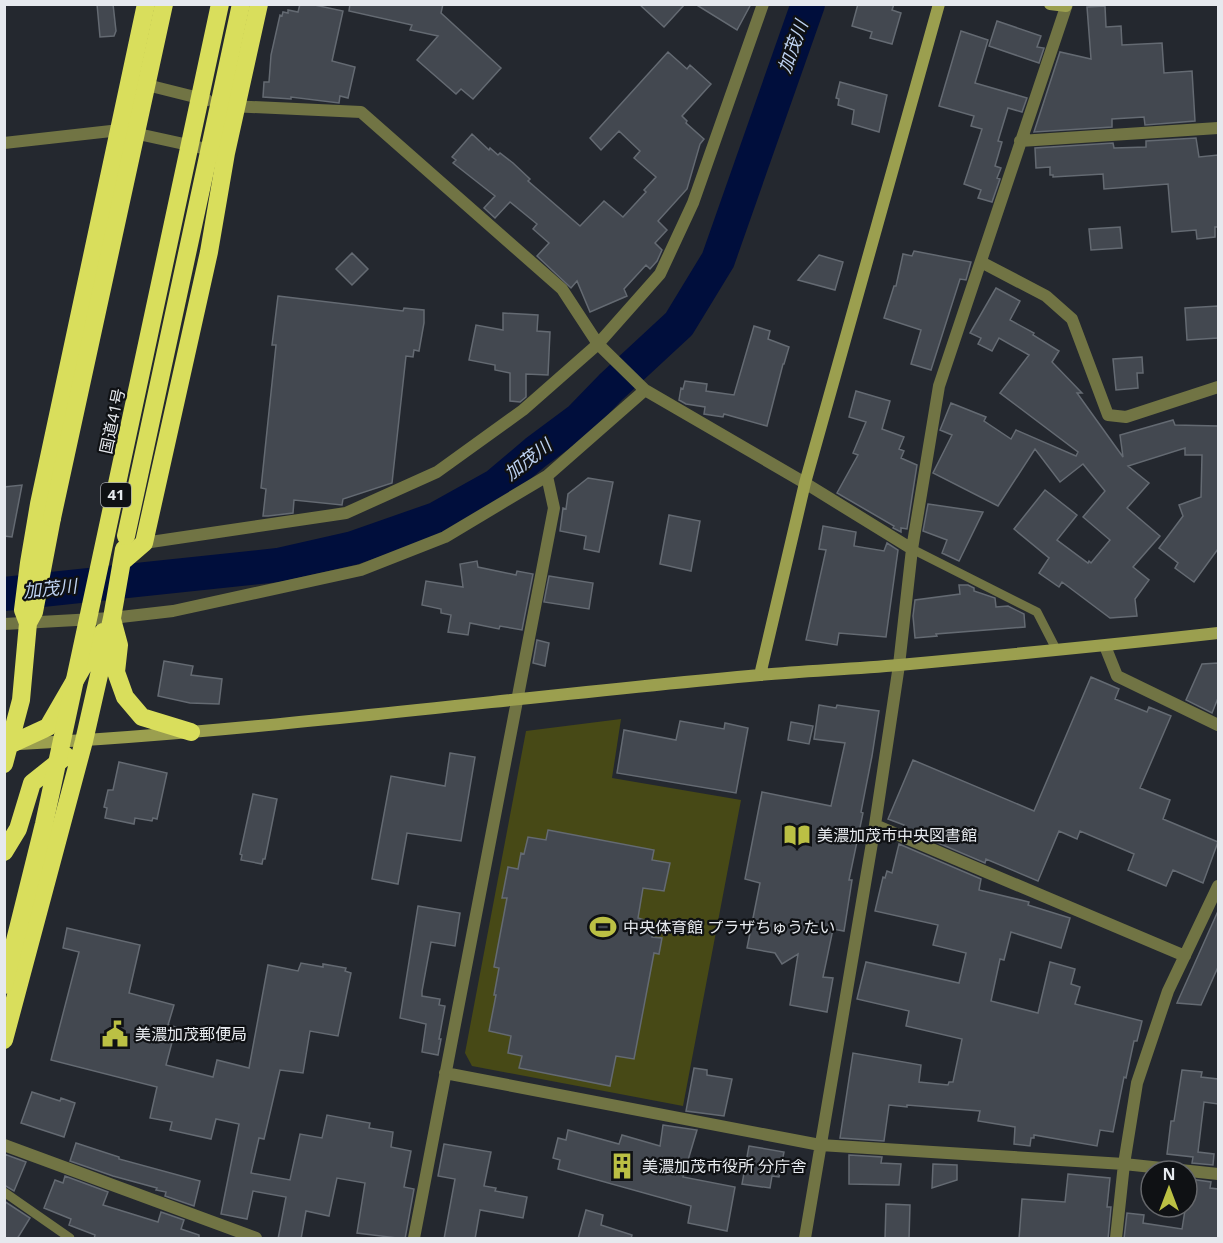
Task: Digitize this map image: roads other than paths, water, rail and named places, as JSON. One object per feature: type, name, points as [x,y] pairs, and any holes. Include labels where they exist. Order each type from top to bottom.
[{"type":"highway","points":[[4,764],[7,745],[21,700],[42,492],[146,4]]},
{"type":"highway","points":[[36,563],[52,518],[164,4]]},
{"type":"highway","name":"国道41号","points":[[4,942],[67,668],[210,4]]},
{"type":"highway","name":"国道41号","points":[[4,985],[44,824],[220,4]]},
{"type":"highway","points":[[4,1040],[84,741],[241,4]]},
{"type":"highway","points":[[121,567],[144,543],[209,252],[226,153],[259,4]]},
{"type":"highway","points":[[112,618],[119,645],[116,672],[125,697],[142,717],[191,732]]},
{"type":"highway","points":[[7,745],[48,727],[112,618]]},
{"type":"highway","points":[[4,852],[18,829],[32,783],[84,741]]},
{"type":"street","points":[[144,543],[346,513],[437,472],[523,410],[598,344],[660,274],[693,203],[763,4]]},
{"type":"street","points":[[760,675],[805,483],[939,4]]},
{"type":"street","points":[[805,1239],[874,825],[899,665],[912,549],[939,386],[1065,5],[1050,4]]},
{"type":"street","points":[[129,81],[236,107],[361,112],[562,289],[598,344],[645,390],[805,483],[912,549]]},
{"type":"street","points":[[1020,141],[1218,128]]},
{"type":"street","points":[[4,143],[120,130],[226,153]]},
{"type":"street","points":[[981,262],[1046,296],[1072,319],[1108,415],[1126,417],[1218,387]]},
{"type":"street","points":[[4,624],[28,615],[112,618],[173,611],[361,570],[445,537],[547,476],[645,390]]},
{"type":"street","points":[[414,1239],[554,508],[547,476]]},
{"type":"street","points":[[7,745],[191,732],[760,675],[899,665],[1218,633]]},
{"type":"street","points":[[1105,646],[1117,676],[1218,725]]},
{"type":"street","points":[[874,825],[1185,956]]},
{"type":"street","points":[[1116,1239],[1124,1164],[1137,1083],[1168,991],[1218,886]]},
{"type":"street","points":[[445,1073],[820,1145],[1124,1164],[1218,1174]]},
{"type":"street","points":[[4,1145],[256,1239]]},
{"type":"lane","points":[[912,549],[1037,612],[1056,649]]},
{"type":"lane","points":[[4,1192],[70,1239]]},
{"type":"waterway","name":"加茂川","points":[[4,594],[278,565],[353,548],[436,519],[497,485],[579,420],[679,324],[718,260],[808,4]]},
{"type":"place","name":"美濃加茂市中央図書館","points":[[797,835]]},
{"type":"place","name":"中央体育館 プラザちゅうたい","points":[[603,927]]},
{"type":"place","name":"美濃加茂郵便局","points":[[115,1034]]},
{"type":"place","name":"美濃加茂市役所 分庁舎","points":[[622,1166]]}]
